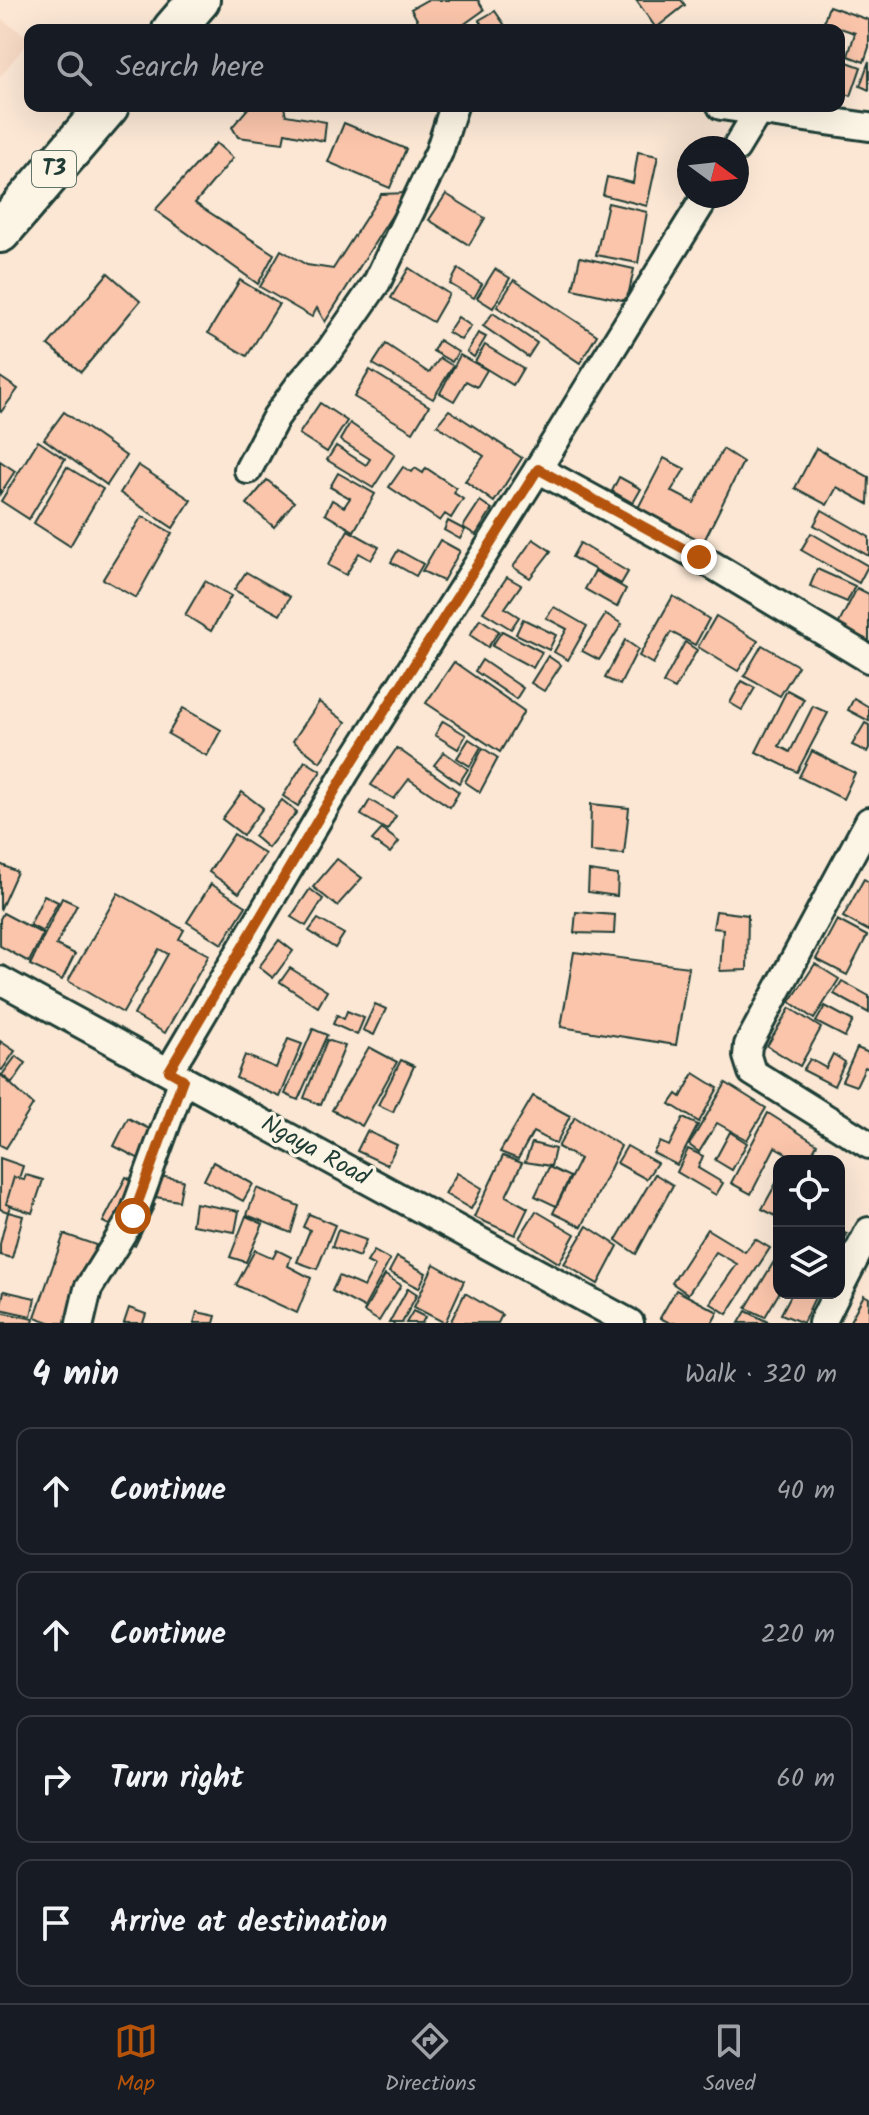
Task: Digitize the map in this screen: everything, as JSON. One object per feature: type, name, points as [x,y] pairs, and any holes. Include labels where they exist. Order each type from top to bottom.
[{"type":"highway","name":"T3","points":[[0,232],[103,112]]},
{"type":"street","points":[[248,470],[276,417],[330,350],[377,282],[439,152],[452,112]]},
{"type":"street","points":[[743,136],[758,112]]},
{"type":"street","points":[[772,112],[869,127]]},
{"type":"street","points":[[80,1323],[88,1289],[133,1216],[176,1075],[346,772],[699,208]]},
{"type":"street","points":[[538,469],[699,557],[869,659]]},
{"type":"street","points":[[869,821],[748,1045],[747,1056],[752,1072],[869,1145]]},
{"type":"street","name":"Ngaya Road","points":[[0,980],[630,1323]]},
{"type":"street","points":[[845,1277],[869,1231]]},
{"type":"street","points":[[822,1323],[834,1299]]},
{"type":"shaded area","points":[[0,18],[24,35],[24,47],[0,77]]},
{"type":"building","points":[[427,0],[478,0],[484,10],[464,24],[420,24],[411,9]]},
{"type":"building","points":[[636,0],[681,0],[685,5],[661,24],[653,24]]},
{"type":"building","points":[[829,6],[869,20],[869,47],[864,62],[848,56],[855,33],[845,30],[845,24],[823,24]]},
{"type":"building","points":[[495,11],[504,24],[482,24],[479,20]]},
{"type":"building","points":[[845,61],[861,67],[851,96],[845,94]]},
{"type":"building","points":[[869,61],[869,90],[860,86]]},
{"type":"building","points":[[245,112],[285,112],[286,115],[326,122],[324,141],[285,133],[283,143],[238,137],[232,127]]},
{"type":"building","points":[[344,123],[406,149],[390,188],[328,162]]},
{"type":"building","points":[[216,143],[233,158],[195,203],[274,254],[258,284],[155,210]]},
{"type":"building","points":[[638,152],[658,156],[647,206],[603,195],[607,177],[633,183]]},
{"type":"building","points":[[406,193],[325,322],[317,308],[312,317],[260,287],[281,250],[307,265],[333,269],[381,194]]},
{"type":"building","points":[[446,194],[485,218],[469,245],[429,220]]},
{"type":"building","points":[[608,203],[647,212],[638,263],[596,255]]},
{"type":"building","points":[[580,257],[634,269],[627,301],[573,289]]},
{"type":"building","points":[[409,268],[449,294],[433,322],[391,298]]},
{"type":"building","points":[[458,269],[482,284],[474,298],[450,284]]},
{"type":"building","points":[[495,269],[510,278],[493,308],[477,298]]},
{"type":"building","points":[[108,273],[140,301],[81,372],[48,345]]},
{"type":"building","points":[[240,280],[279,304],[247,356],[208,333]]},
{"type":"building","points":[[514,280],[597,335],[580,363],[497,307]]},
{"type":"building","points":[[493,313],[537,343],[528,357],[483,326]]},
{"type":"building","points":[[458,317],[471,326],[461,340],[448,332]]},
{"type":"building","points":[[478,333],[486,337],[474,357],[467,352]]},
{"type":"building","points":[[439,340],[458,352],[452,362],[433,351]]},
{"type":"building","points":[[386,344],[429,373],[440,358],[453,366],[433,399],[373,364]]},
{"type":"building","points":[[485,345],[523,368],[513,385],[475,362]]},
{"type":"building","points":[[460,355],[487,370],[477,387],[466,381],[454,401],[440,393]]},
{"type":"building","points":[[370,370],[429,406],[413,432],[354,397]]},
{"type":"building","points":[[0,377],[18,389],[1,412],[0,411]]},
{"type":"building","points":[[320,403],[347,421],[327,452],[299,434]]},
{"type":"building","points":[[449,410],[522,458],[494,502],[465,481],[484,456],[437,425]]},
{"type":"building","points":[[64,412],[126,456],[107,485],[44,439]]},
{"type":"building","points":[[350,423],[395,454],[373,488],[327,460],[336,446],[366,465],[370,459],[340,440]]},
{"type":"building","points":[[38,441],[65,459],[29,519],[1,501]]},
{"type":"building","points":[[816,448],[869,477],[868,504],[837,487],[827,505],[795,488]]},
{"type":"building","points":[[723,449],[743,462],[702,545],[638,508],[664,458],[685,469],[671,491],[694,503]]},
{"type":"building","points":[[0,461],[15,471],[0,494]]},
{"type":"building","points":[[138,465],[191,500],[173,528],[120,493]]},
{"type":"building","points":[[67,467],[103,489],[70,546],[34,523]]},
{"type":"building","points":[[403,467],[412,472],[415,468],[423,473],[426,468],[456,488],[454,493],[463,499],[451,518],[445,514],[440,521],[389,487]]},
{"type":"building","points":[[338,473],[375,494],[354,531],[325,514],[332,500],[344,507],[350,498],[330,487]]},
{"type":"building","points":[[619,477],[641,489],[633,503],[612,491]]},
{"type":"building","points":[[267,480],[294,502],[274,527],[247,504]]},
{"type":"building","points":[[480,501],[492,509],[476,535],[463,527]]},
{"type":"building","points":[[822,510],[869,537],[869,556],[814,525]]},
{"type":"building","points":[[142,516],[172,533],[136,598],[103,579]]},
{"type":"building","points":[[448,521],[465,530],[460,539],[444,530]]},
{"type":"building","points":[[348,530],[379,547],[371,560],[359,553],[346,575],[328,565]]},
{"type":"building","points":[[811,533],[868,566],[859,583],[801,550]]},
{"type":"building","points":[[533,539],[551,551],[530,578],[513,567]]},
{"type":"building","points":[[440,540],[460,551],[443,581],[422,571]]},
{"type":"building","points":[[580,543],[628,572],[621,584],[572,557]]},
{"type":"building","points":[[398,550],[423,564],[416,576],[391,562]]},
{"type":"building","points":[[817,569],[855,586],[847,602],[810,586]]},
{"type":"building","points":[[595,571],[626,589],[617,607],[585,589]]},
{"type":"building","points":[[246,572],[290,597],[280,615],[234,590]]},
{"type":"building","points":[[507,577],[521,585],[505,608],[519,617],[511,629],[483,612]]},
{"type":"building","points":[[205,581],[231,596],[211,631],[185,615]]},
{"type":"building","points":[[857,588],[869,594],[869,641],[838,625]]},
{"type":"building","points":[[673,596],[709,619],[695,645],[671,632],[653,664],[639,656]]},
{"type":"building","points":[[554,607],[587,626],[568,660],[554,652],[567,629],[546,618]]},
{"type":"building","points":[[606,614],[622,624],[599,660],[582,651]]},
{"type":"building","points":[[716,616],[758,641],[738,671],[698,647]]},
{"type":"building","points":[[480,619],[499,631],[488,647],[470,635]]},
{"type":"building","points":[[523,619],[556,635],[549,650],[516,634]]},
{"type":"building","points":[[502,631],[542,652],[533,668],[492,646]]},
{"type":"building","points":[[625,640],[638,649],[620,685],[605,678]]},
{"type":"building","points":[[685,642],[697,650],[675,689],[663,683]]},
{"type":"building","points":[[762,645],[798,666],[780,696],[744,676]]},
{"type":"building","points":[[548,656],[561,665],[544,691],[531,683]]},
{"type":"building","points":[[482,660],[523,688],[516,699],[475,671]]},
{"type":"building","points":[[454,662],[524,711],[500,752],[426,703]]},
{"type":"building","points":[[742,681],[755,688],[742,710],[730,703]]},
{"type":"building","points":[[787,690],[804,699],[779,746],[790,752],[813,706],[828,713],[797,772],[756,752]]},
{"type":"building","points":[[854,698],[869,707],[869,721],[848,710]]},
{"type":"building","points":[[319,702],[346,722],[320,762],[293,741]]},
{"type":"building","points":[[183,708],[221,730],[207,756],[168,734]]},
{"type":"building","points":[[443,721],[466,735],[458,749],[435,735]]},
{"type":"building","points":[[865,723],[869,725],[867,752],[852,745]]},
{"type":"building","points":[[469,739],[481,747],[470,766],[457,758]]},
{"type":"building","points":[[397,748],[459,792],[450,807],[409,779],[394,799],[371,785]]},
{"type":"building","points":[[483,748],[498,758],[480,792],[465,782]]},
{"type":"building","points":[[812,751],[855,773],[843,799],[799,777]]},
{"type":"building","points":[[444,752],[468,769],[459,783],[434,765]]},
{"type":"building","points":[[305,761],[321,771],[298,806],[283,796]]},
{"type":"building","points":[[242,792],[263,808],[243,835],[222,819]]},
{"type":"building","points":[[282,800],[297,812],[268,848],[254,836]]},
{"type":"building","points":[[370,800],[396,816],[387,830],[361,815]]},
{"type":"building","points":[[591,804],[629,808],[624,854],[590,852]]},
{"type":"building","points":[[382,829],[399,842],[390,853],[372,840]]},
{"type":"building","points":[[234,834],[265,854],[239,893],[209,872]]},
{"type":"building","points":[[337,859],[362,878],[337,906],[313,887]]},
{"type":"building","points":[[0,864],[17,872],[0,910]]},
{"type":"building","points":[[589,871],[618,875],[617,896],[588,892]]},
{"type":"building","points":[[864,879],[869,882],[869,931],[843,917]]},
{"type":"building","points":[[211,884],[246,906],[222,944],[187,922]]},
{"type":"building","points":[[310,889],[323,899],[306,926],[291,917]]},
{"type":"building","points":[[118,893],[184,930],[179,939],[209,955],[165,1033],[134,1015],[168,954],[159,949],[123,1013],[68,981]]},
{"type":"building","points":[[44,895],[58,902],[43,932],[30,925]]},
{"type":"building","points":[[62,898],[77,905],[56,945],[75,954],[62,980],[30,965]]},
{"type":"building","points":[[716,911],[748,915],[747,970],[720,971],[723,929],[713,928]]},
{"type":"building","points":[[576,912],[615,915],[614,934],[574,933]]},
{"type":"building","points":[[3,913],[43,934],[29,962],[0,946],[0,919]]},
{"type":"building","points":[[318,919],[344,934],[335,948],[309,931]]},
{"type":"building","points":[[837,920],[867,936],[847,975],[816,959]]},
{"type":"building","points":[[279,940],[293,951],[273,978],[259,967]]},
{"type":"building","points":[[574,952],[689,967],[676,1045],[561,1027]]},
{"type":"building","points":[[815,964],[839,979],[814,1019],[790,1002]]},
{"type":"building","points":[[290,968],[327,991],[318,1007],[280,982]]},
{"type":"building","points":[[842,981],[869,996],[869,1013],[834,994]]},
{"type":"building","points":[[375,1004],[386,1009],[374,1035],[363,1030]]},
{"type":"building","points":[[825,1006],[853,1021],[845,1037],[816,1022]]},
{"type":"building","points":[[790,1008],[821,1028],[800,1066],[767,1046]]},
{"type":"building","points":[[347,1011],[364,1018],[357,1035],[333,1024],[337,1015],[344,1019]]},
{"type":"building","points":[[313,1029],[327,1035],[298,1100],[285,1094]]},
{"type":"building","points":[[288,1039],[302,1044],[280,1097],[236,1078],[245,1055],[276,1068]]},
{"type":"building","points":[[327,1040],[345,1046],[321,1105],[304,1098]]},
{"type":"building","points":[[0,1041],[15,1051],[2,1070],[0,1069]]},
{"type":"building","points":[[369,1047],[397,1062],[362,1126],[332,1110]]},
{"type":"building","points":[[857,1048],[869,1053],[869,1069],[865,1067],[856,1086],[842,1081]]},
{"type":"building","points":[[833,1054],[845,1062],[834,1086],[803,1070],[810,1059],[826,1068]]},
{"type":"building","points":[[16,1056],[26,1063],[12,1083],[2,1075]]},
{"type":"building","points":[[401,1060],[414,1066],[393,1112],[378,1105]]},
{"type":"building","points":[[694,1073],[718,1088],[699,1122],[670,1104],[677,1094],[681,1097]]},
{"type":"building","points":[[0,1074],[33,1105],[6,1148],[0,1145]]},
{"type":"building","points":[[726,1083],[766,1108],[747,1140],[717,1123],[699,1152],[689,1145]]},
{"type":"building","points":[[533,1096],[570,1116],[556,1144],[533,1132],[518,1159],[500,1152]]},
{"type":"building","points":[[768,1113],[817,1144],[811,1155],[789,1155],[775,1147],[751,1194],[731,1183]]},
{"type":"building","points":[[575,1117],[621,1146],[582,1227],[553,1213],[580,1159],[558,1147]]},
{"type":"building","points":[[128,1118],[165,1137],[151,1165],[114,1146]]},
{"type":"building","points":[[683,1118],[698,1125],[677,1165],[653,1153],[660,1142],[669,1146]]},
{"type":"building","points":[[367,1131],[397,1145],[387,1165],[357,1151]]},
{"type":"building","points":[[730,1132],[747,1143],[732,1170],[715,1160]]},
{"type":"building","points":[[532,1143],[555,1149],[551,1166],[525,1162]]},
{"type":"building","points":[[627,1146],[657,1163],[646,1179],[617,1163]]},
{"type":"building","points":[[688,1149],[703,1156],[698,1168],[723,1183],[716,1195],[677,1172]]},
{"type":"building","points":[[503,1156],[522,1163],[506,1196],[528,1208],[515,1235],[474,1217]]},
{"type":"building","points":[[0,1158],[23,1166],[8,1212],[0,1209]]},
{"type":"building","points":[[213,1162],[253,1184],[243,1201],[204,1180]]},
{"type":"building","points":[[549,1167],[570,1177],[556,1206],[535,1196]]},
{"type":"building","points":[[457,1173],[482,1188],[471,1209],[445,1194]]},
{"type":"building","points":[[147,1174],[183,1180],[179,1201],[144,1195]]},
{"type":"building","points":[[655,1174],[673,1185],[636,1254],[616,1240]]},
{"type":"building","points":[[26,1175],[43,1180],[32,1213],[6,1204],[14,1177],[24,1180]]},
{"type":"building","points":[[126,1177],[140,1184],[117,1229],[103,1222]]},
{"type":"building","points":[[257,1188],[299,1206],[291,1233],[247,1215]]},
{"type":"building","points":[[773,1189],[773,1214],[762,1209]]},
{"type":"building","points":[[140,1198],[155,1205],[135,1246],[120,1238]]},
{"type":"building","points":[[195,1203],[239,1211],[235,1232],[192,1225]]},
{"type":"building","points":[[536,1211],[575,1234],[559,1263],[519,1238]]},
{"type":"building","points":[[8,1212],[23,1216],[12,1258],[0,1255]]},
{"type":"building","points":[[309,1214],[335,1225],[317,1269],[297,1262],[310,1230],[303,1227]]},
{"type":"building","points":[[246,1216],[263,1224],[246,1262],[230,1257]]},
{"type":"building","points":[[587,1226],[618,1246],[598,1284],[564,1264]]},
{"type":"building","points":[[707,1229],[745,1252],[755,1239],[770,1248],[727,1314],[710,1303],[737,1264],[716,1252],[688,1294],[672,1283]]},
{"type":"building","points":[[338,1230],[366,1240],[359,1257],[332,1247]]},
{"type":"building","points":[[64,1234],[96,1245],[69,1323],[52,1323],[35,1317]]},
{"type":"building","points":[[255,1250],[273,1258],[277,1250],[291,1257],[288,1266],[311,1278],[297,1313],[236,1285]]},
{"type":"building","points":[[374,1251],[390,1260],[364,1308],[332,1291],[339,1276],[364,1287],[375,1266],[367,1262]]},
{"type":"building","points":[[397,1257],[426,1273],[419,1288],[389,1272]]},
{"type":"building","points":[[773,1263],[773,1299],[776,1299],[765,1317],[746,1308]]},
{"type":"building","points":[[434,1264],[464,1281],[445,1323],[414,1307]]},
{"type":"building","points":[[385,1275],[401,1285],[379,1321],[364,1312]]},
{"type":"building","points":[[408,1288],[417,1294],[402,1323],[389,1323]]},
{"type":"building","points":[[676,1290],[718,1312],[712,1323],[670,1323],[660,1318]]},
{"type":"building","points":[[4,1291],[35,1298],[31,1316],[0,1309]]},
{"type":"building","points":[[465,1293],[502,1315],[498,1323],[451,1321]]},
{"type":"building","points":[[864,1295],[869,1298],[869,1323],[849,1323]]},
{"type":"building","points":[[789,1299],[814,1299],[803,1323],[781,1314]]},
{"type":"building","points":[[129,1308],[146,1314],[143,1323],[124,1323]]},
{"type":"building","points":[[413,1311],[425,1317],[422,1323],[406,1323]]},
{"type":"building","points":[[746,1311],[770,1323],[739,1323]]},
{"type":"building","points":[[0,1312],[34,1319],[33,1323],[0,1323]]},
{"type":"building","points":[[197,1312],[216,1316],[214,1323],[194,1323]]},
{"type":"route","points":[[133,1216],[183,1079],[169,1071],[346,772],[538,469],[699,557]]}]
